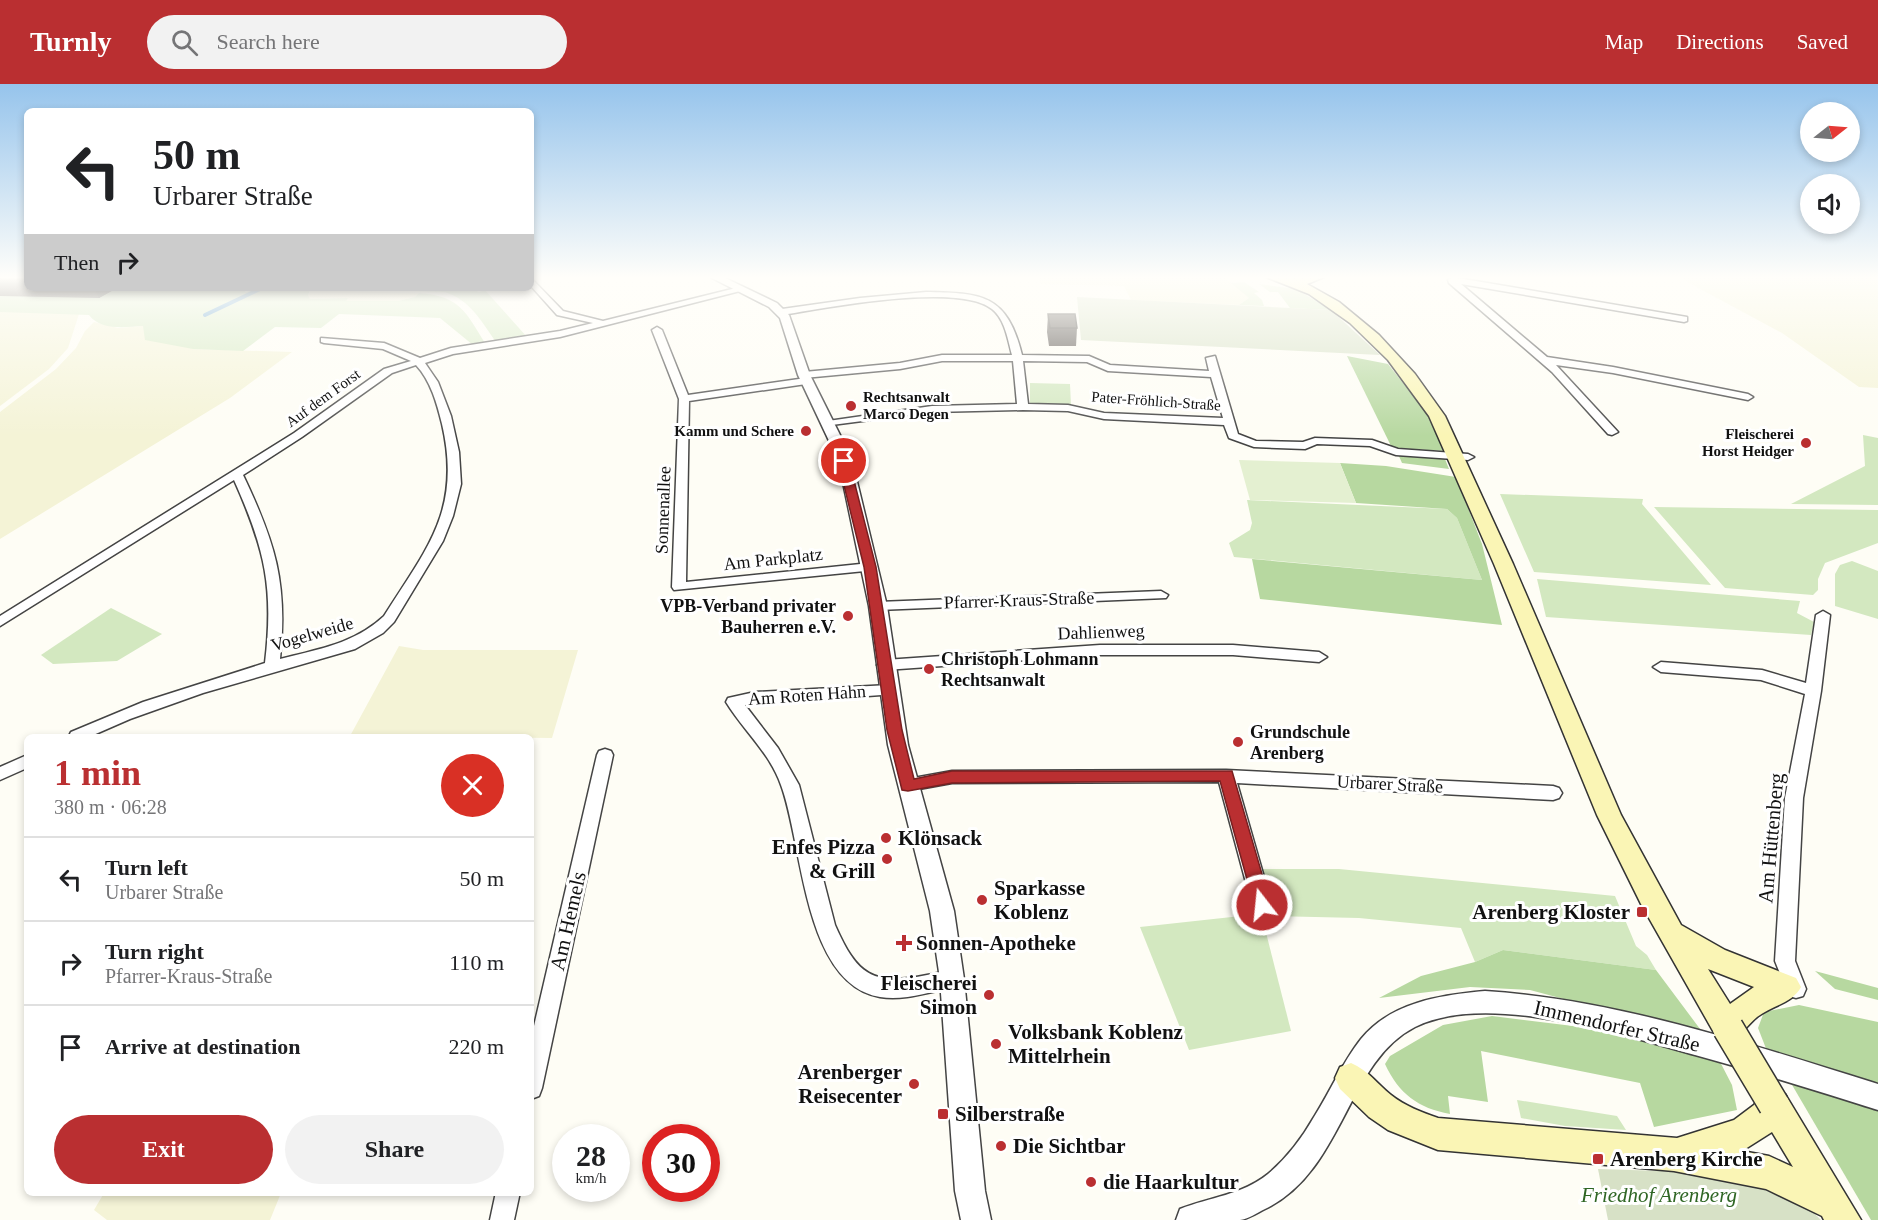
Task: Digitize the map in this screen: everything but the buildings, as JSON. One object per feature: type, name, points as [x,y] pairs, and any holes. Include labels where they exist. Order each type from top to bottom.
[{"type":"main road","points":[[1363,330],[1391,357],[1436,413],[1480,486],[1495,541],[1609,816],[1669,931],[1839,1212]]},
{"type":"main road","points":[[1669,931],[1715,959],[1786,987],[1749,1004],[1736,1015],[1728,1028]]},
{"type":"main road","points":[[1351,1078],[1380,1106],[1399,1119],[1438,1134],[1674,1154],[1769,1173],[1839,1212]]},
{"type":"main road","points":[[1674,1154],[1740,1135],[1766,1117],[1774,1104]]},
{"type":"street","name":"Auf dem Forst","points":[[0,622],[298,435],[375,378],[451,351],[576,330]]},
{"type":"street","name":"Sonnenallee","points":[[657,330],[684,399],[679,587]]},
{"type":"street","points":[[791,330],[805,378],[828,424],[848,473],[878,606],[889,690],[908,786],[940,900],[952,979],[970,1191],[976,1220]]},
{"type":"street","points":[[1007,330],[1011,338],[1023,407]]},
{"type":"street","points":[[1510,330],[1545,360],[1612,432]]},
{"type":"street","points":[[324,340],[378,345],[396,350],[418,361]]},
{"type":"street","points":[[684,399],[942,358],[1089,359],[1108,368],[1216,374]]},
{"type":"street","points":[[1211,358],[1228,422]]},
{"type":"street","points":[[1545,360],[1613,370],[1748,397]]},
{"type":"street","name":"Vogelweide","points":[[82,734],[129,713],[272,666],[362,642],[378,633],[420,567],[446,518],[455,482],[453,446],[445,415],[433,383],[418,361]]},
{"type":"street","name":"Pater-Fröhlich-Straße","points":[[828,424],[932,409],[1068,408],[1104,416],[1228,422],[1233,436],[1254,444],[1305,446],[1315,441],[1372,443],[1396,452],[1461,456]]},
{"type":"street","points":[[237,474],[266,537],[276,574],[278,621],[272,666]]},
{"type":"street","name":"Am Parkplatz","points":[[679,587],[870,567]]},
{"type":"street","name":"Pfarrer-Kraus-Straße","points":[[878,606],[1161,595]]},
{"type":"street","name":"Am Hüttenberg","points":[[1796,989],[1785,961],[1794,798],[1813,691],[1823,615]]},
{"type":"street","name":"Dahlienweg","points":[[885,665],[1100,650],[1233,650],[1319,657]]},
{"type":"street","points":[[1660,667],[1762,675],[1813,691]]},
{"type":"street","name":"Am Roten Hahn","points":[[889,690],[754,697],[734,702],[783,769],[796,805],[821,915],[852,971],[870,985],[887,987],[952,979]]},
{"type":"street","name":"Am Hemels","points":[[534,1074],[605,755]]},
{"type":"street","points":[[0,774],[24,762]]},
{"type":"street","points":[[1226,776],[1262,905]]},
{"type":"street","name":"Urbarer Straße","points":[[908,786],[952,777],[1226,776],[1553,793]]},
{"type":"street","name":"Immendorfer Straße","points":[[1191,1220],[1246,1205],[1281,1184],[1334,1111],[1351,1078],[1377,1040],[1407,1018],[1446,1007],[1494,1003],[1543,1007],[1597,1017],[1807,1074],[1878,1097]]},
{"type":"street","points":[[502,1220],[507,1196]]},
{"type":"green space","points":[[0,330],[74,330],[68,348],[49,369],[0,406]]},
{"type":"green space","points":[[144,330],[271,330],[243,351],[193,349],[145,340]]},
{"type":"green space","points":[[152,330],[193,349],[292,352],[230,398],[0,539],[0,412],[56,369],[76,348],[85,331]]},
{"type":"green space","points":[[455,330],[477,330],[485,343],[473,345]]},
{"type":"green space","points":[[487,330],[521,330],[527,337],[496,342]]},
{"type":"green space","points":[[1080,330],[1353,330],[1380,355],[1081,340]]},
{"type":"green space","points":[[1776,330],[1878,330],[1878,388],[1859,387]]},
{"type":"green space","points":[[1347,356],[1388,364],[1429,416],[1446,451],[1392,448]]},
{"type":"green space","points":[[1030,383],[1070,384],[1071,406],[1030,405]]},
{"type":"green space","points":[[1863,435],[1878,438],[1878,505],[1791,504],[1865,466]]},
{"type":"green space","points":[[1398,454],[1445,459],[1449,469],[1402,463]]},
{"type":"green space","points":[[1239,460],[1340,463],[1356,503],[1250,500]]},
{"type":"green space","points":[[1340,463],[1386,466],[1456,477],[1482,544],[1502,625],[1260,599],[1252,559],[1482,580],[1457,518],[1447,509],[1356,503]]},
{"type":"green space","points":[[1500,494],[1643,499],[1642,504],[1711,585],[1534,572]]},
{"type":"green space","points":[[1247,500],[1447,509],[1457,518],[1482,580],[1234,557],[1229,543],[1250,530],[1252,523]]},
{"type":"green space","points":[[1654,507],[1878,510],[1878,543],[1825,563],[1818,579],[1818,590],[1813,595],[1725,588]]},
{"type":"green space","points":[[1852,561],[1878,571],[1878,619],[1835,606],[1835,574],[1840,565]]},
{"type":"green space","points":[[1537,579],[1800,601],[1797,613],[1814,622],[1811,635],[1546,617]]},
{"type":"green space","points":[[111,608],[162,634],[117,661],[53,664],[41,655]]},
{"type":"green space","points":[[399,646],[423,650],[578,650],[552,738],[534,738],[534,734],[351,734]]},
{"type":"green space","points":[[1258,869],[1339,869],[1615,896],[1636,946],[1647,955],[1656,970],[1503,950],[1475,962],[1461,928],[1359,918],[1271,916]]},
{"type":"green space","points":[[1241,916],[1262,917],[1291,1031],[1189,1050],[1140,927]]},
{"type":"green space","points":[[1503,950],[1656,970],[1706,1037],[1530,990],[1470,987],[1379,998],[1421,976],[1475,962]]},
{"type":"green space","points":[[1815,971],[1878,988],[1878,1000],[1835,989]]},
{"type":"green space","points":[[1799,1005],[1878,1022],[1878,1085],[1767,1051],[1758,1028],[1764,1012]]},
{"type":"green space","points":[[1492,1016],[1573,1026],[1717,1056],[1732,1085],[1737,1110],[1654,1127],[1640,1083],[1481,1051],[1488,1102],[1448,1096],[1450,1114],[1428,1108],[1411,1098],[1390,1075],[1385,1064],[1390,1056],[1443,1025]]},
{"type":"green space","points":[[1788,1078],[1878,1109],[1878,1220],[1871,1220]]},
{"type":"green space","points":[[1517,1100],[1617,1116],[1626,1130],[1565,1126],[1521,1118]]},
{"type":"green space","name":"Friedhof Arenberg","points":[[1598,1169],[1695,1172],[1797,1196],[1821,1220],[1608,1220]]},
{"type":"green space","points":[[102,1196],[280,1196],[270,1220],[107,1220],[94,1210]]},
{"type":"place","name":"Rechtsanwalt Marco Degen","points":[[851,406]]},
{"type":"place","name":"Kamm und Schere","points":[[806,431]]},
{"type":"place","name":"Fleischerei Horst Heidger","points":[[1806,443]]},
{"type":"place","name":"VPB-Verband privater Bauherren e.V.","points":[[848,616]]},
{"type":"place","name":"Christoph Lohmann Rechtsanwalt","points":[[929,669]]},
{"type":"place","name":"Grundschule Arenberg","points":[[1238,742]]},
{"type":"place","name":"Klönsack","points":[[886,838]]},
{"type":"place","name":"Enfes Pizza & Grill","points":[[887,859]]},
{"type":"place","name":"Sparkasse Koblenz","points":[[982,900]]},
{"type":"place","name":"Arenberg Kloster","points":[[1642,912]]},
{"type":"place","name":"Sonnen-Apotheke","points":[[904,943]]},
{"type":"place","name":"Fleischerei Simon","points":[[989,995]]},
{"type":"place","name":"Volksbank Koblenz Mittelrhein","points":[[996,1044]]},
{"type":"place","name":"Arenberger Reisecenter","points":[[914,1084]]},
{"type":"place","name":"Silberstraße","points":[[943,1114]]},
{"type":"place","name":"Die Sichtbar","points":[[1001,1146]]},
{"type":"place","name":"Arenberg Kirche","points":[[1598,1159]]},
{"type":"place","name":"die Haarkultur","points":[[1091,1182]]},
{"type":"route","points":[[844,461],[862,526],[878,606],[895,730],[908,786],[952,777],[1226,776],[1262,905]]}]
